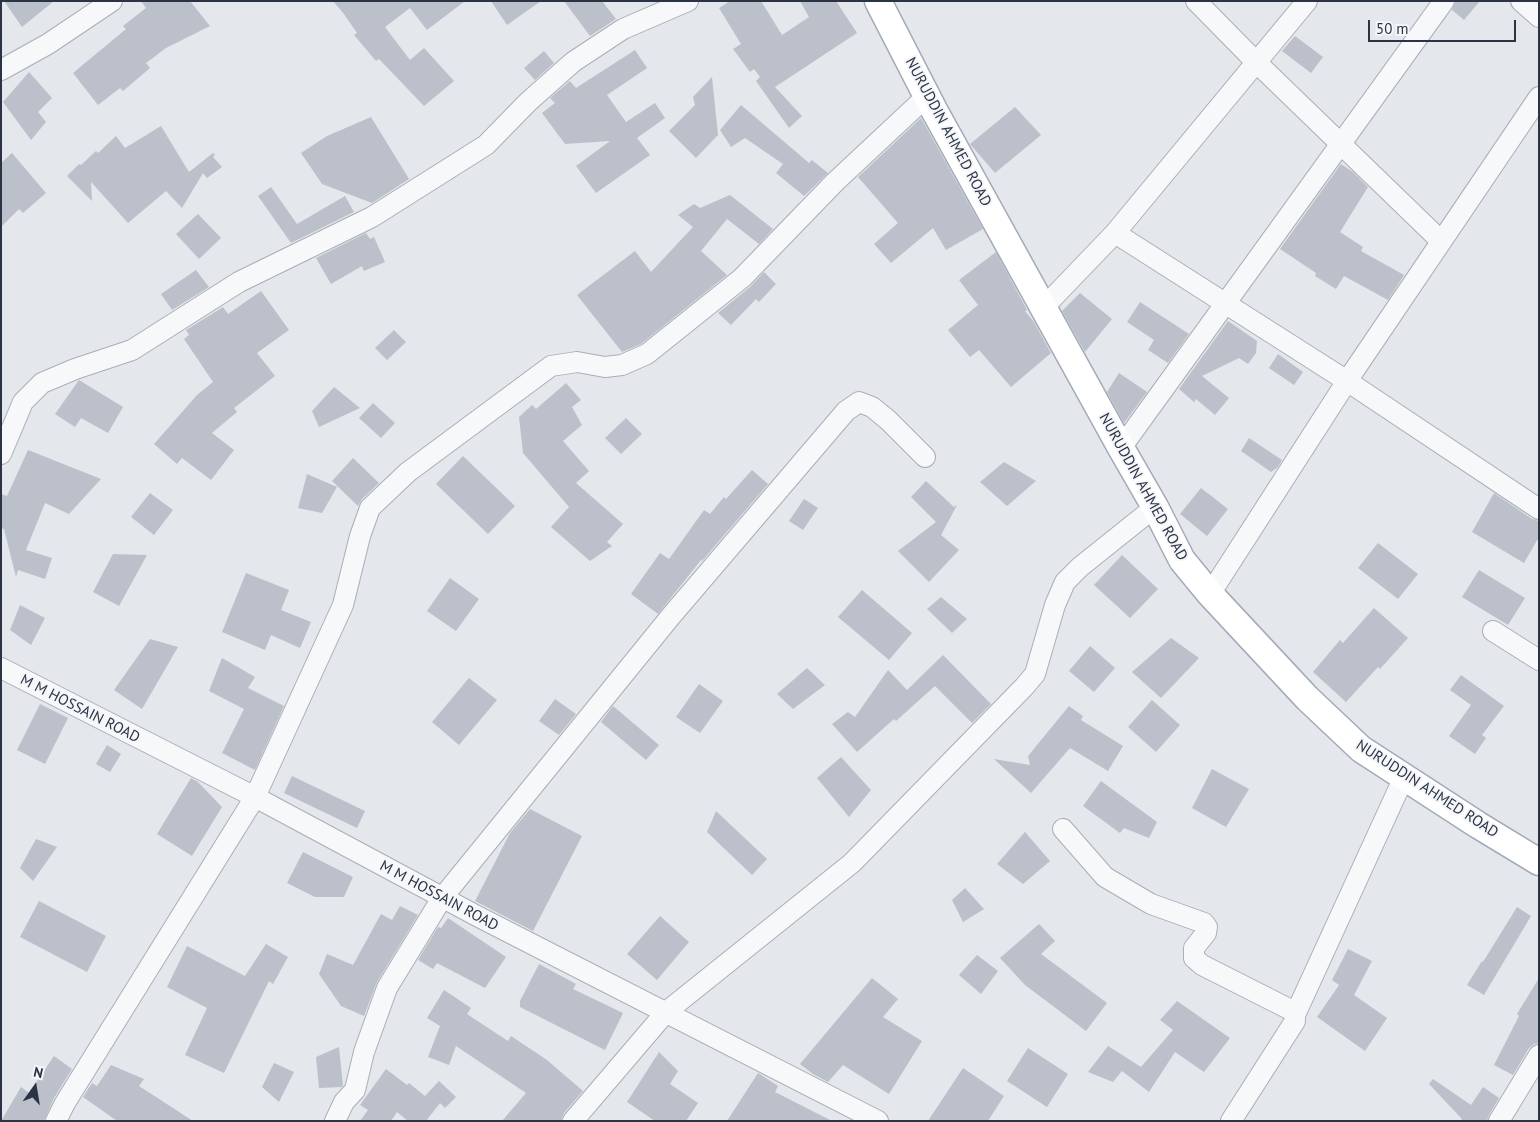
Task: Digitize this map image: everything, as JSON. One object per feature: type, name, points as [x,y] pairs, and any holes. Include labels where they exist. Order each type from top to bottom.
[{"type":"main road","name":"NURUDDIN AHMED ROAD","points":[[878,1],[927,96],[1155,507],[1182,560],[1210,594],[1307,698],[1361,749],[1539,862]]},
{"type":"street","points":[[1,70],[48,44],[112,1]]},
{"type":"street","points":[[1,454],[23,402],[42,384],[74,368],[132,350],[239,282],[372,218],[486,145],[528,102],[573,62],[623,29],[688,1]]},
{"type":"street","points":[[1196,1],[1256,62],[1441,241]]},
{"type":"street","points":[[1043,308],[1115,232],[1307,1]]},
{"type":"street","points":[[1121,448],[1444,1]]},
{"type":"street","points":[[1521,1],[1539,17]]},
{"type":"street","points":[[56,1121],[65,1103],[255,797],[343,605],[360,536],[370,508],[408,472],[551,366],[577,362],[605,367],[622,365],[647,354],[742,278],[835,182],[927,96]]},
{"type":"street","points":[[1210,594],[1347,381],[1539,97]]},
{"type":"street","points":[[1115,232],[1537,504]]},
{"type":"street","points":[[335,1121],[344,1102],[354,1090],[364,1052],[387,988],[442,898],[671,616],[846,411],[859,402],[872,407],[888,420],[925,457]]},
{"type":"street","points":[[573,1121],[666,1012],[852,864],[1017,694],[1035,674],[1065,582],[1080,567],[1155,507]]},
{"type":"street","points":[[1493,631],[1539,660]]},
{"type":"street","name":"M M HOSSAIN ROAD","points":[[1,668],[255,797],[442,898],[878,1121]]},
{"type":"street","points":[[1230,1121],[1295,1021],[1295,1015],[1404,777]]},
{"type":"street","points":[[1063,829],[1105,877],[1151,904],[1204,923],[1207,927],[1206,933],[1194,948],[1194,958],[1202,965],[1291,1010],[1295,1015]]},
{"type":"street","points":[[1499,1121],[1539,1056]]},
{"type":"building","points":[[4,1],[54,1],[22,27]]},
{"type":"building","points":[[141,1],[190,1],[210,26],[166,48],[146,63],[150,68],[123,91],[120,88],[98,105],[73,73],[126,29],[123,26],[146,8]]},
{"type":"building","points":[[333,1],[465,1],[427,30],[410,8],[385,27],[410,60],[424,48],[454,81],[424,106],[379,59],[376,61],[354,35],[357,33]]},
{"type":"building","points":[[491,1],[541,1],[507,25]]},
{"type":"building","points":[[564,1],[602,1],[616,19],[590,36]]},
{"type":"building","points":[[730,1],[761,1],[782,35],[809,17],[800,1],[836,1],[857,33],[775,87],[802,116],[789,128],[756,81],[760,77],[754,69],[750,72],[733,49],[741,44],[719,8]]},
{"type":"building","points":[[1456,1],[1480,1],[1464,20],[1452,10]]},
{"type":"building","points":[[1295,36],[1323,57],[1311,73],[1282,51]]},
{"type":"building","points":[[635,50],[647,68],[607,95],[626,122],[655,103],[665,118],[637,138],[650,155],[596,193],[576,166],[610,141],[565,144],[542,113],[555,103],[550,98],[570,81],[576,88]]},
{"type":"building","points":[[544,51],[554,63],[535,80],[524,68]]},
{"type":"building","points":[[29,72],[52,98],[38,112],[46,122],[31,140],[3,102]]},
{"type":"building","points":[[712,77],[718,135],[696,158],[669,131],[695,105],[693,97]]},
{"type":"building","points":[[741,105],[809,163],[812,160],[828,173],[804,196],[776,173],[783,164],[745,138],[731,147],[720,130]]},
{"type":"building","points":[[1015,107],[1041,135],[995,173],[970,144]]},
{"type":"building","points":[[371,117],[409,179],[372,203],[322,184],[301,153],[327,136]]},
{"type":"building","points":[[921,118],[983,229],[946,250],[933,228],[891,263],[874,244],[898,223],[858,177]]},
{"type":"building","points":[[161,126],[189,172],[213,153],[215,155],[213,157],[222,167],[207,178],[203,173],[182,208],[166,191],[128,223],[91,182],[92,201],[67,176],[96,151],[98,153],[116,136],[125,148]]},
{"type":"building","points":[[12,153],[46,193],[23,213],[19,209],[1,227],[1,163]]},
{"type":"building","points":[[1341,164],[1353,172],[1368,187],[1340,232],[1363,247],[1361,251],[1404,275],[1388,300],[1344,276],[1336,289],[1315,276],[1316,273],[1280,249]]},
{"type":"building","points":[[271,187],[297,224],[345,196],[354,212],[291,243],[258,196]]},
{"type":"building","points":[[730,195],[773,229],[759,244],[727,219],[701,251],[727,275],[641,344],[622,352],[577,295],[635,251],[651,272],[693,227],[678,215],[694,204],[700,208]]},
{"type":"building","points":[[198,214],[221,238],[199,259],[176,234]]},
{"type":"building","points":[[366,233],[370,239],[374,237],[385,262],[364,271],[362,266],[331,284],[316,258]]},
{"type":"building","points":[[996,252],[1027,310],[1025,311],[1034,322],[1051,353],[1011,387],[979,350],[970,357],[948,330],[978,305],[959,280]]},
{"type":"building","points":[[196,270],[209,287],[172,310],[161,294]]},
{"type":"building","points":[[764,272],[776,284],[759,302],[756,299],[731,325],[718,313],[750,287]]},
{"type":"building","points":[[261,291],[289,330],[257,353],[275,376],[234,408],[237,412],[212,433],[234,450],[211,480],[182,458],[177,464],[154,444],[197,395],[213,382],[184,339],[189,335],[186,330],[223,307],[228,314]]},
{"type":"building","points":[[1080,293],[1112,319],[1085,352],[1062,311]]},
{"type":"building","points":[[1140,302],[1189,334],[1168,363],[1148,350],[1154,340],[1127,322]]},
{"type":"building","points":[[1228,321],[1257,341],[1256,353],[1248,364],[1239,358],[1202,376],[1229,398],[1215,415],[1196,399],[1194,402],[1179,389]]},
{"type":"building","points":[[394,330],[406,342],[387,360],[375,348]]},
{"type":"building","points":[[1278,354],[1303,372],[1294,385],[1269,368]]},
{"type":"building","points":[[1119,373],[1147,392],[1124,423],[1107,392]]},
{"type":"building","points":[[79,380],[123,407],[108,433],[81,418],[75,427],[55,414]]},
{"type":"building","points":[[566,383],[581,400],[572,407],[582,425],[563,441],[589,471],[576,483],[623,524],[607,542],[612,546],[590,561],[551,527],[569,507],[523,453],[519,417],[532,405],[536,409]]},
{"type":"building","points":[[334,387],[360,408],[319,427],[312,411]]},
{"type":"building","points":[[373,403],[395,423],[381,438],[359,418]]},
{"type":"building","points":[[626,418],[642,434],[621,454],[605,438]]},
{"type":"building","points":[[1249,438],[1282,460],[1278,467],[1271,472],[1241,451]]},
{"type":"building","points":[[28,450],[101,479],[69,514],[45,503],[26,550],[52,558],[45,579],[18,570],[16,577],[4,529],[1,528],[1,494],[7,496]]},
{"type":"building","points":[[463,456],[515,506],[488,534],[436,484]]},
{"type":"building","points":[[353,458],[379,483],[362,499],[358,506],[332,481]]},
{"type":"building","points":[[1004,462],[1036,481],[1007,506],[980,482]]},
{"type":"building","points":[[752,470],[768,484],[701,560],[658,614],[631,594],[660,553],[669,559],[704,510],[710,514],[724,497],[726,499]]},
{"type":"building","points":[[307,474],[337,487],[322,513],[298,508]]},
{"type":"building","points":[[926,481],[954,507],[957,505],[941,535],[959,550],[929,582],[898,551],[936,522],[911,497]]},
{"type":"building","points":[[1201,488],[1228,509],[1207,536],[1180,514]]},
{"type":"building","points":[[150,493],[173,510],[154,535],[131,517]]},
{"type":"building","points":[[1494,493],[1532,519],[1539,521],[1539,537],[1524,563],[1472,532]]},
{"type":"building","points":[[804,499],[818,508],[803,530],[789,521]]},
{"type":"building","points":[[1378,543],[1418,574],[1398,599],[1358,568]]},
{"type":"building","points":[[113,554],[147,555],[119,606],[93,592]]},
{"type":"building","points":[[1122,555],[1158,589],[1130,618],[1094,585]]},
{"type":"building","points":[[1479,570],[1525,598],[1508,625],[1462,597]]},
{"type":"building","points":[[246,573],[289,590],[281,610],[311,622],[300,648],[271,635],[265,650],[222,632]]},
{"type":"building","points":[[450,578],[479,599],[456,631],[427,611]]},
{"type":"building","points":[[862,590],[912,633],[889,660],[838,617]]},
{"type":"building","points":[[941,597],[967,619],[952,633],[927,609]]},
{"type":"building","points":[[20,605],[45,618],[31,645],[10,630]]},
{"type":"building","points":[[1374,608],[1408,638],[1346,702],[1313,672],[1340,640],[1343,643]]},
{"type":"building","points":[[1171,638],[1199,658],[1161,698],[1132,672]]},
{"type":"building","points":[[150,639],[178,647],[142,709],[114,690]]},
{"type":"building","points":[[1090,646],[1115,668],[1094,692],[1069,671]]},
{"type":"building","points":[[943,655],[991,704],[972,723],[935,686],[896,721],[894,719],[857,752],[832,724],[848,712],[855,717],[888,670],[907,690]]},
{"type":"building","points":[[222,658],[255,677],[248,688],[284,706],[255,770],[222,753],[244,709],[209,691]]},
{"type":"building","points":[[807,668],[825,685],[793,709],[777,694]]},
{"type":"building","points":[[1461,675],[1504,706],[1482,735],[1486,738],[1475,754],[1449,736],[1471,705],[1450,690]]},
{"type":"building","points":[[469,678],[497,700],[459,745],[432,722]]},
{"type":"building","points":[[699,684],[723,701],[700,733],[676,717]]},
{"type":"building","points":[[555,699],[576,714],[559,735],[539,721]]},
{"type":"building","points":[[1152,700],[1180,725],[1156,752],[1128,727]]},
{"type":"building","points":[[40,704],[68,718],[45,764],[17,750]]},
{"type":"building","points":[[613,706],[659,745],[646,760],[601,722]]},
{"type":"building","points":[[1069,706],[1083,716],[1081,720],[1123,746],[1108,771],[1070,748],[1031,793],[994,759],[1030,765],[1028,756]]},
{"type":"building","points":[[107,745],[121,754],[110,772],[96,764]]},
{"type":"building","points":[[841,757],[871,790],[849,817],[817,778]]},
{"type":"building","points":[[1212,769],[1249,789],[1226,827],[1192,808]]},
{"type":"building","points":[[292,776],[365,811],[357,828],[284,793]]},
{"type":"building","points":[[191,778],[198,782],[222,807],[192,856],[157,834]]},
{"type":"building","points":[[1101,781],[1157,822],[1149,838],[1124,828],[1120,833],[1083,806]]},
{"type":"building","points":[[530,809],[582,836],[533,931],[475,901],[510,833]]},
{"type":"building","points":[[716,811],[767,859],[752,875],[707,832]]},
{"type":"building","points":[[1025,832],[1050,861],[1023,884],[997,864]]},
{"type":"building","points":[[36,839],[57,847],[33,881],[20,868]]},
{"type":"building","points":[[303,852],[353,877],[344,897],[315,897],[287,883]]},
{"type":"building","points":[[965,888],[984,909],[963,922],[952,900]]},
{"type":"building","points":[[39,901],[106,936],[87,972],[20,937]]},
{"type":"building","points":[[400,906],[418,915],[377,982],[364,1016],[341,1006],[319,974],[327,954],[353,965],[381,914],[392,920]]},
{"type":"building","points":[[1517,907],[1531,916],[1484,995],[1467,985]]},
{"type":"building","points":[[660,916],[689,942],[657,980],[627,954]]},
{"type":"building","points":[[448,918],[506,957],[485,988],[437,963],[433,969],[418,960],[438,927],[441,928]]},
{"type":"building","points":[[1039,924],[1055,941],[1041,954],[1107,1003],[1086,1031],[1025,985],[1000,958]]},
{"type":"building","points":[[266,944],[288,957],[273,984],[269,981],[224,1073],[185,1055],[207,1008],[167,987],[187,946],[245,976]]},
{"type":"building","points":[[1348,949],[1372,961],[1354,995],[1387,1018],[1365,1051],[1317,1017],[1339,985],[1332,980]]},
{"type":"building","points":[[977,955],[998,971],[981,994],[959,975]]},
{"type":"building","points":[[539,964],[576,984],[573,989],[623,1013],[605,1050],[520,1007],[520,1001]]},
{"type":"building","points":[[872,978],[898,999],[883,1017],[922,1041],[889,1094],[843,1065],[828,1082],[800,1064]]},
{"type":"building","points":[[1539,978],[1539,1043],[1529,1048],[1513,1075],[1494,1065],[1519,1016],[1517,1014]]},
{"type":"building","points":[[444,990],[471,1008],[467,1014],[508,1041],[511,1036],[547,1060],[583,1091],[564,1113],[561,1121],[502,1121],[526,1093],[456,1046],[449,1065],[428,1057],[440,1026],[427,1018]]},
{"type":"building","points":[[1177,1001],[1230,1038],[1204,1072],[1175,1052],[1149,1092],[1122,1071],[1113,1082],[1088,1072],[1108,1046],[1141,1067],[1173,1030],[1160,1020]]},
{"type":"building","points":[[339,1047],[343,1085],[342,1087],[319,1088],[316,1057]]},
{"type":"building","points":[[1028,1048],[1068,1074],[1047,1107],[1007,1081]]},
{"type":"building","points":[[659,1052],[678,1071],[670,1084],[698,1103],[686,1121],[655,1121],[627,1102]]},
{"type":"building","points":[[54,1056],[72,1069],[54,1098],[44,1121],[1,1121],[21,1087],[29,1093]]},
{"type":"building","points":[[274,1063],[294,1072],[279,1102],[262,1087]]},
{"type":"building","points":[[111,1065],[144,1079],[139,1086],[193,1121],[117,1121],[83,1097],[92,1083],[97,1086]]},
{"type":"building","points":[[963,1068],[1004,1096],[988,1121],[928,1121]]},
{"type":"building","points":[[386,1069],[407,1085],[409,1083],[425,1096],[439,1081],[456,1097],[445,1108],[440,1103],[426,1121],[408,1121],[397,1112],[391,1121],[360,1121],[368,1110],[360,1105]]},
{"type":"building","points":[[758,1073],[778,1086],[775,1092],[832,1121],[727,1121]]},
{"type":"building","points":[[1433,1079],[1471,1105],[1483,1087],[1499,1098],[1487,1121],[1460,1121],[1462,1119],[1429,1084]]}]
